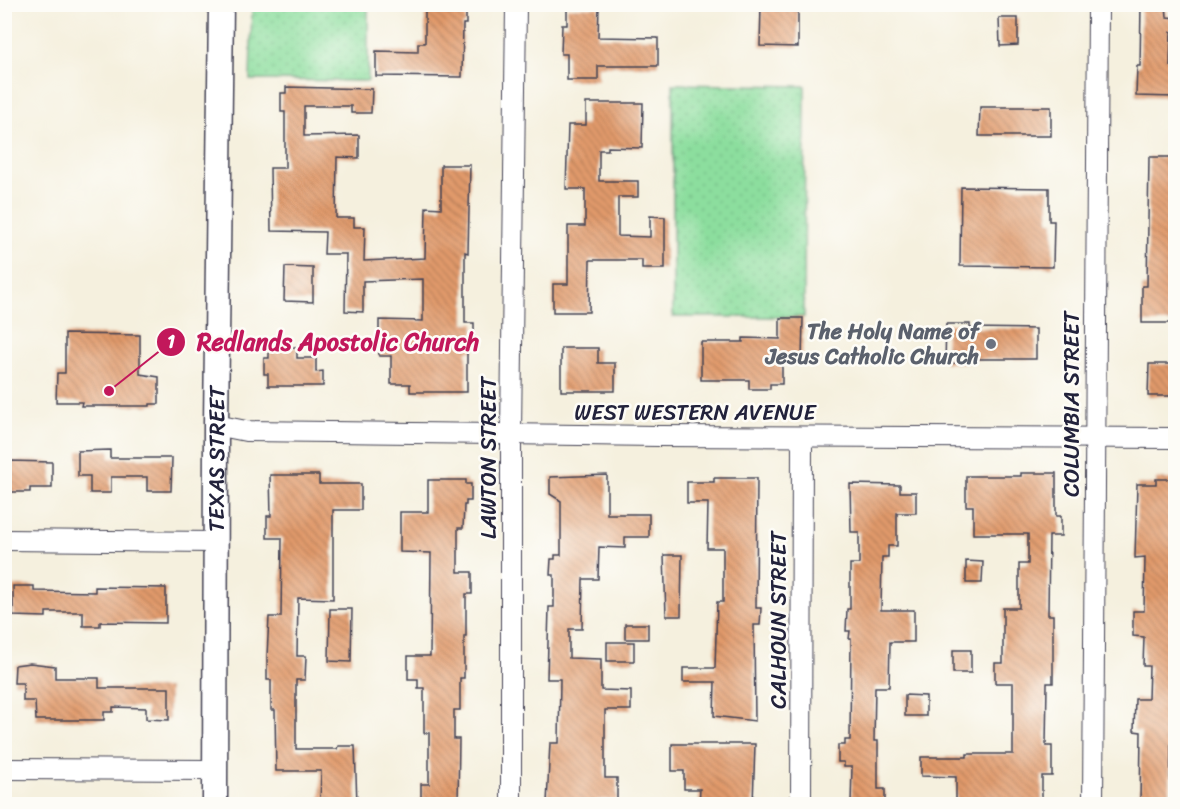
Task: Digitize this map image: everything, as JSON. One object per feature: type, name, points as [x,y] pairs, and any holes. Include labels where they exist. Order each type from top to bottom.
[{"type":"street","name":"TEXAS STREET","points":[[214,804],[221,4]]},
{"type":"street","name":"LAWTON STREET","points":[[511,804],[511,434],[516,4]]},
{"type":"street","name":"COLUMBIA STREET","points":[[1093,804],[1098,4]]},
{"type":"street","name":"WEST WESTERN AVENUE","points":[[216,425],[246,431],[802,437],[1176,438]]},
{"type":"street","name":"CALHOUN STREET","points":[[801,804],[802,437]]},
{"type":"street","points":[[4,540],[215,542]]},
{"type":"street","points":[[4,769],[214,770]]},
{"type":"green space","points":[[252,5],[368,5],[368,81],[250,80]]},
{"type":"green space","points":[[673,84],[805,86],[804,317],[673,317]]},
{"type":"building","points":[[425,4],[466,4],[466,24],[463,24],[462,77],[376,76],[376,51],[418,52],[418,43],[425,43]]},
{"type":"building","points":[[1141,4],[1166,4],[1167,17],[1176,18],[1176,32],[1171,32],[1170,66],[1176,66],[1176,97],[1136,96],[1137,66],[1140,66]]},
{"type":"building","points":[[761,5],[798,5],[798,47],[760,46]]},
{"type":"building","points":[[567,7],[599,7],[598,37],[658,38],[658,66],[598,66],[598,80],[567,80],[567,54],[561,54],[562,25],[567,25]]},
{"type":"building","points":[[999,18],[1018,18],[1018,45],[1000,46]]},
{"type":"building","points":[[286,87],[372,89],[371,113],[351,113],[351,106],[304,106],[304,136],[359,135],[359,158],[337,157],[336,218],[354,218],[354,227],[365,227],[364,261],[425,258],[426,207],[441,208],[441,165],[470,165],[468,253],[465,252],[465,323],[474,323],[474,351],[467,351],[467,392],[410,392],[410,384],[391,384],[391,356],[379,356],[379,320],[423,321],[423,279],[363,281],[363,312],[345,311],[346,254],[324,254],[325,232],[271,231],[270,168],[285,168],[285,112],[281,112],[281,93],[286,93]]},
{"type":"building","points":[[586,103],[643,103],[642,148],[608,147],[608,150],[599,150],[599,181],[638,181],[638,197],[618,197],[618,236],[650,237],[650,216],[665,217],[665,269],[642,269],[642,260],[590,260],[589,312],[553,312],[553,284],[568,284],[568,226],[585,226],[585,189],[566,189],[568,125],[586,125]]},
{"type":"building","points":[[980,107],[1051,107],[1051,136],[979,136]]},
{"type":"building","points":[[1149,157],[1176,157],[1176,323],[1142,323],[1142,286],[1147,286]]},
{"type":"building","points":[[961,187],[1049,188],[1049,221],[1054,221],[1053,267],[960,266]]},
{"type":"building","points":[[285,267],[313,268],[313,302],[284,301]]},
{"type":"building","points":[[780,318],[803,318],[802,359],[782,359],[782,384],[770,384],[770,389],[749,389],[749,380],[701,380],[701,342],[743,342],[743,338],[780,339]]},
{"type":"building","name":"The Holy Name of Jesus Catholic Church","points":[[946,324],[970,324],[970,328],[1036,329],[1036,359],[970,359],[970,363],[945,363]]},
{"type":"building","points":[[65,334],[140,335],[140,374],[159,377],[159,404],[81,406],[82,402],[56,402],[57,373],[65,373]]},
{"type":"building","points":[[269,347],[297,347],[297,358],[316,358],[316,372],[323,371],[323,386],[268,386],[268,374],[264,374],[264,358],[269,358]]},
{"type":"building","points":[[561,348],[598,348],[598,363],[615,363],[615,391],[561,391]]},
{"type":"building","points":[[1149,364],[1176,364],[1176,396],[1148,396]]},
{"type":"building","points":[[110,450],[110,458],[172,458],[171,491],[147,491],[147,477],[111,477],[111,493],[90,493],[90,476],[78,476],[78,451]]},
{"type":"building","points":[[9,461],[52,462],[52,488],[30,488],[30,492],[9,492]]},
{"type":"building","points":[[1021,473],[1056,473],[1056,516],[1061,516],[1061,536],[1049,536],[1048,615],[1053,615],[1053,683],[1047,683],[1046,746],[1052,746],[1052,776],[1042,776],[1042,804],[956,804],[956,777],[921,776],[921,757],[1013,754],[1013,683],[995,683],[995,663],[1003,663],[1003,608],[1019,608],[1019,564],[1028,564],[1028,534],[973,534],[973,506],[966,506],[966,476],[1021,476]]},
{"type":"building","points":[[270,475],[319,475],[319,484],[361,484],[361,510],[333,510],[333,599],[298,598],[297,656],[306,656],[305,680],[296,680],[296,749],[337,749],[338,746],[355,746],[357,804],[320,804],[321,771],[276,771],[275,710],[271,710],[271,680],[267,680],[267,656],[269,617],[281,617],[282,538],[267,538],[267,516],[271,516]]},
{"type":"building","points":[[607,475],[607,514],[649,514],[649,537],[625,537],[625,548],[599,547],[598,579],[583,579],[582,629],[569,629],[569,658],[601,659],[601,690],[631,691],[631,710],[605,710],[605,778],[617,778],[617,800],[598,800],[598,804],[547,803],[550,743],[559,743],[560,679],[547,679],[549,607],[554,607],[554,575],[550,575],[551,559],[555,559],[555,555],[561,555],[561,501],[550,494],[550,477]]},
{"type":"building","points":[[714,478],[757,478],[756,608],[761,608],[760,625],[754,625],[755,721],[714,716],[715,682],[683,682],[683,668],[715,668],[717,602],[723,602],[723,548],[707,548],[708,503],[687,503],[687,482],[714,482]]},
{"type":"building","points":[[1156,479],[1176,479],[1174,611],[1176,611],[1176,672],[1173,672],[1172,682],[1170,804],[1140,804],[1141,732],[1134,731],[1135,699],[1148,699],[1149,666],[1143,666],[1144,637],[1133,636],[1133,611],[1144,611],[1145,557],[1135,558],[1137,484],[1156,484]]},
{"type":"building","points":[[428,480],[466,480],[466,484],[471,484],[471,501],[466,501],[464,505],[463,528],[458,528],[458,572],[472,572],[472,594],[466,594],[464,678],[460,678],[460,710],[454,710],[454,739],[459,739],[458,804],[421,804],[421,784],[429,784],[429,733],[424,733],[424,688],[418,688],[418,679],[408,679],[408,656],[430,656],[431,553],[400,552],[400,512],[428,512]]},
{"type":"building","points":[[850,484],[900,485],[900,492],[916,492],[916,513],[897,513],[897,546],[888,546],[888,557],[882,557],[881,610],[914,610],[914,642],[890,642],[889,687],[875,687],[874,741],[878,741],[878,789],[885,789],[885,804],[851,804],[852,767],[844,767],[844,762],[838,762],[838,745],[845,745],[845,740],[850,740],[851,639],[849,639],[850,631],[846,631],[847,609],[850,609],[850,564],[859,564],[859,532],[851,532]]},
{"type":"building","points":[[664,555],[682,555],[681,616],[666,616]]},
{"type":"building","points":[[966,561],[983,562],[982,583],[966,583]]},
{"type":"building","points":[[13,586],[34,586],[34,591],[95,592],[95,587],[166,588],[166,623],[100,622],[100,626],[83,626],[83,612],[46,612],[46,617],[13,616]]},
{"type":"building","points":[[330,609],[352,609],[351,662],[329,661]]},
{"type":"building","points":[[625,624],[648,624],[648,639],[625,639]]},
{"type":"building","points":[[607,642],[634,642],[634,661],[607,661]]},
{"type":"building","points":[[953,650],[971,650],[971,673],[953,673]]},
{"type":"building","points":[[30,663],[55,666],[55,678],[99,678],[99,688],[169,688],[169,720],[146,719],[146,708],[113,707],[113,712],[104,712],[104,720],[36,720],[35,701],[23,701],[23,683],[14,683],[15,665]]},
{"type":"building","points":[[905,695],[926,696],[926,716],[905,716]]},
{"type":"building","points":[[672,744],[755,744],[753,804],[699,804],[700,789],[684,789],[684,771],[672,771]]},
{"type":"place","name":"The Holy Name of Jesus Catholic Church","points":[[991,344]]},
{"type":"place","name":"Redlands Apostolic Church","points":[[109,391]]}]
